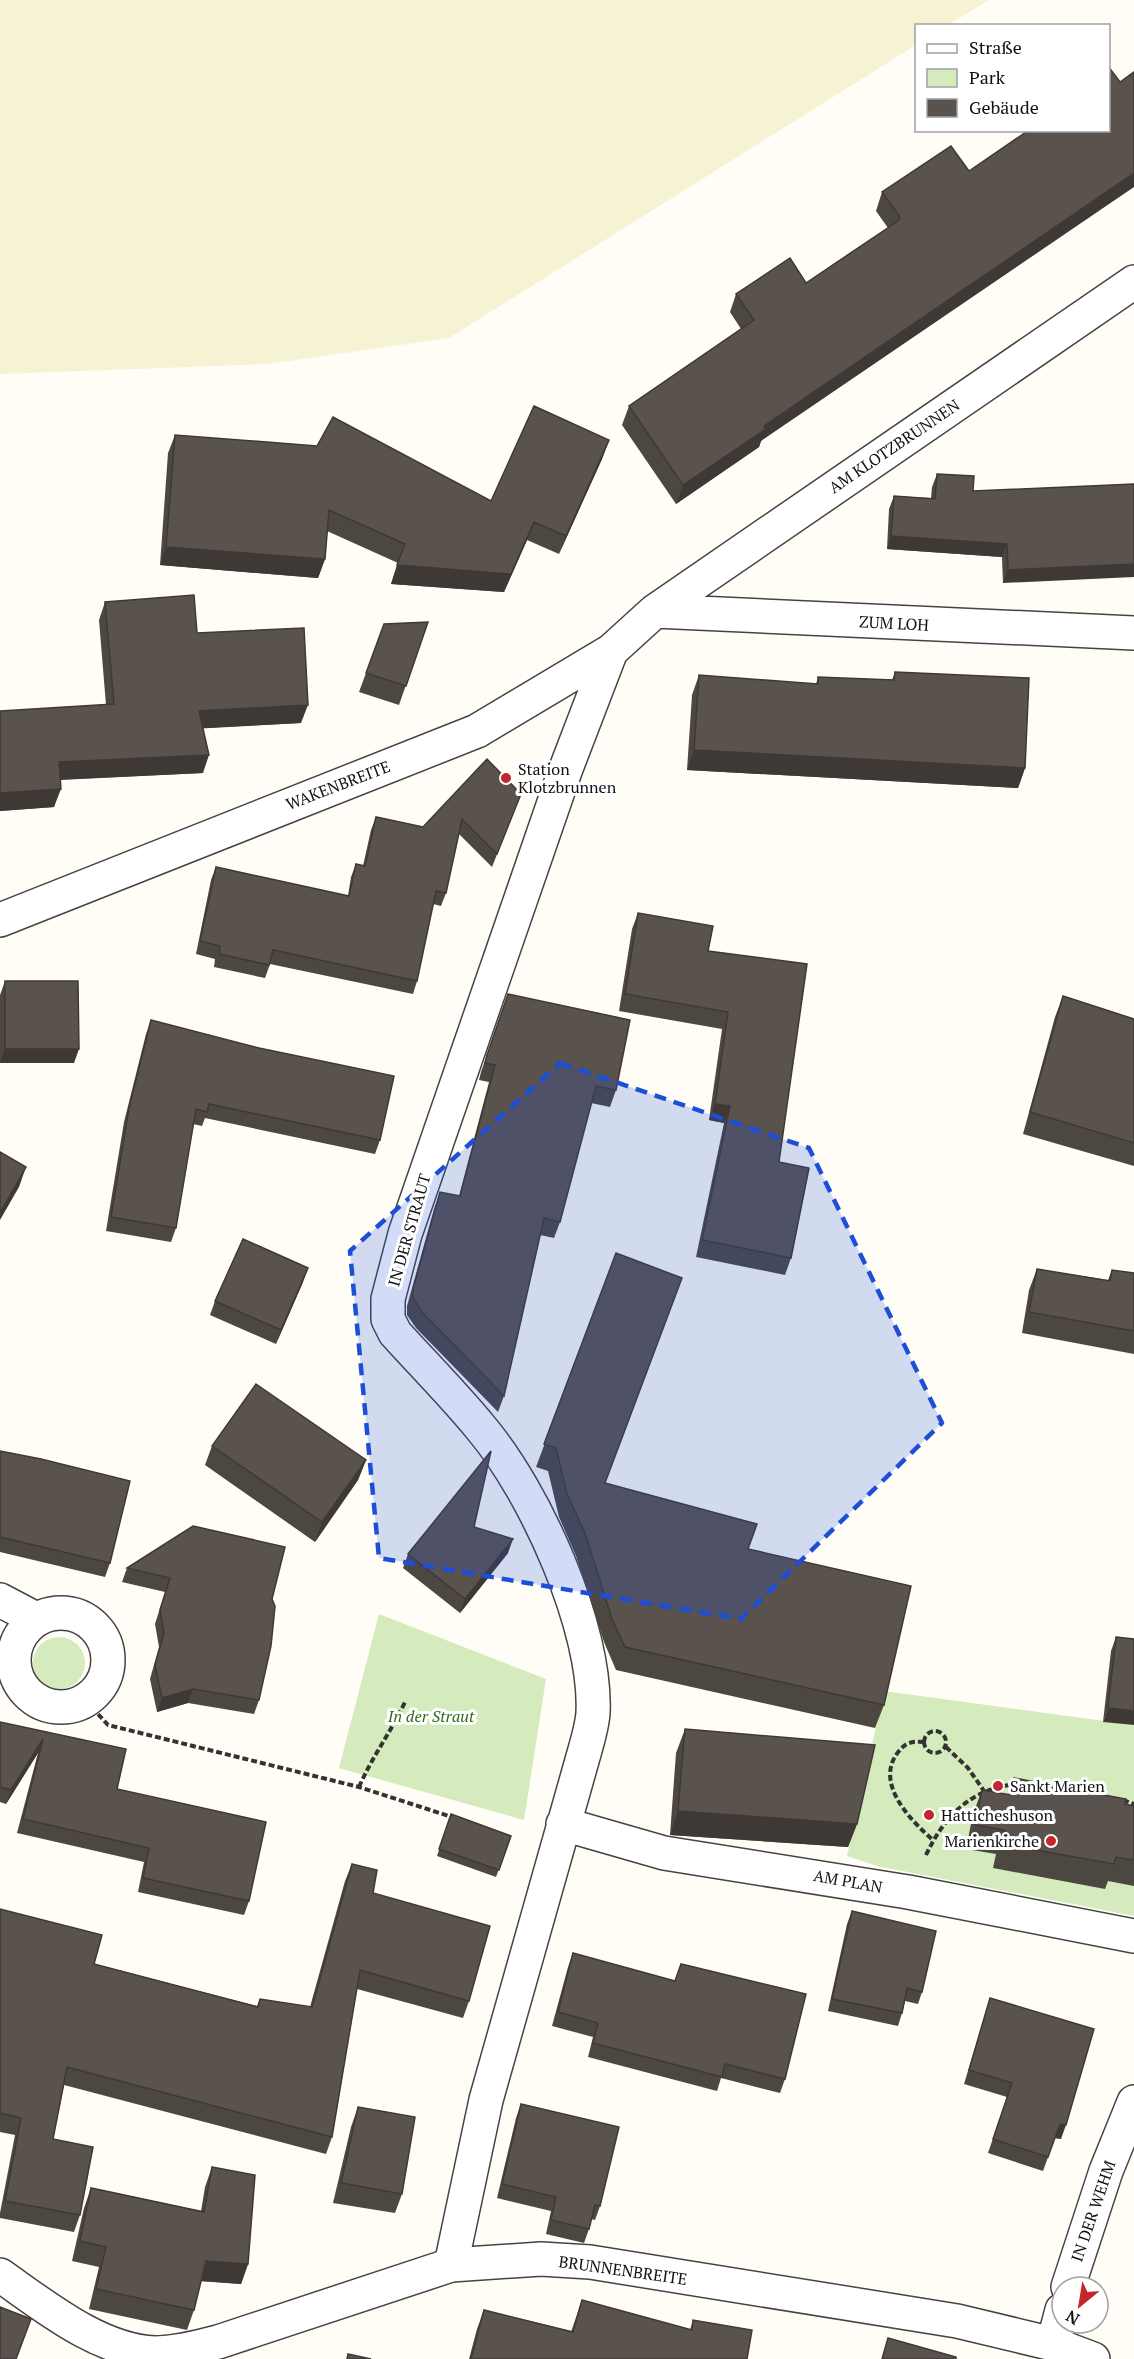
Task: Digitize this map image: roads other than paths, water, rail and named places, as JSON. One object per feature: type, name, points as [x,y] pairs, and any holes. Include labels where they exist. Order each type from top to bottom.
[{"type":"street","name":"AM KLOTZBRUNNEN","points":[[655,611],[1134,282]]},
{"type":"street","name":"ZUM LOH","points":[[655,611],[1134,633]]},
{"type":"street","name":"WAKENBREITE","points":[[0,920],[477,731],[611,651],[655,611]]},
{"type":"street","name":"IN DER STRAUT","points":[[451,2265],[486,2100],[593,1714],[591,1669],[564,1575],[541,1521],[516,1477],[482,1428],[395,1333],[388,1319],[388,1299],[405,1234],[565,771],[611,651]]},
{"type":"street","points":[[0,1600],[36,1619],[60,1612],[84,1618],[101,1635],[108,1659],[103,1683],[86,1701],[62,1708],[38,1702],[20,1684],[13,1660],[19,1637],[36,1619]]},
{"type":"street","name":"AM PLAN","points":[[563,1824],[664,1853],[908,1892],[1134,1936]]},
{"type":"street","name":"IN DER WEHM","points":[[1072,2275],[1106,2172],[1134,2103]]},
{"type":"street","name":"BRUNNENBREITE","points":[[0,2275],[81,2329],[120,2346],[153,2353],[181,2351],[218,2342],[451,2265],[541,2259],[590,2262],[957,2321],[1053,2344],[1093,2359]]},
{"type":"street","points":[[1053,2344],[1055,2335]]},
{"type":"place","name":"Station Klotzbrunnen","points":[[506,778]]},
{"type":"place","name":"Sankt Marien","points":[[998,1786]]},
{"type":"place","name":"Hatticheshuson","points":[[929,1815]]},
{"type":"place","name":"Marienkirche","points":[[1051,1841]]},
{"type":"park label","name":"In der Straut","points":[[431,1716]]}]
